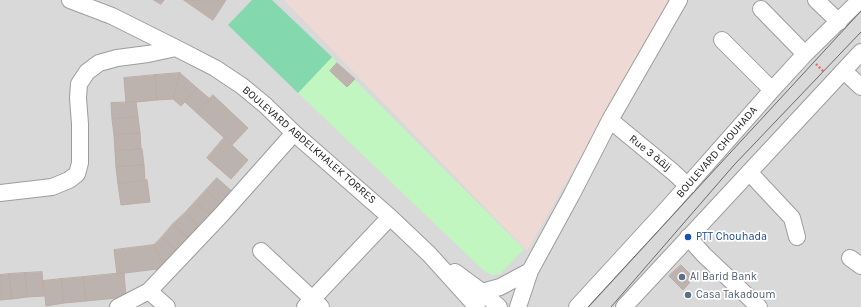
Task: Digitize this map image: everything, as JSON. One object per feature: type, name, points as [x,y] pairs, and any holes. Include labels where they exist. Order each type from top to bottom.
[{"type":"street","name":"BOULEVARD ABDELKHALEK TORRES","points":[[70,0],[112,16],[215,68],[242,86],[390,217],[429,254],[477,307]]},
{"type":"street","points":[[518,307],[530,271],[610,120],[679,0]]},
{"type":"street","points":[[816,0],[839,22]]},
{"type":"street","name":"BOULEVARD CHOUHADA","points":[[577,307],[688,186],[805,54],[860,0]]},
{"type":"street","points":[[761,9],[805,54]]},
{"type":"street","points":[[722,40],[772,90]]},
{"type":"street","points":[[0,193],[52,187],[69,180],[76,174],[80,163],[79,84],[88,72],[99,63],[117,58],[148,54],[176,48]]},
{"type":"street","points":[[624,307],[861,52]]},
{"type":"street","points":[[839,76],[861,87]]},
{"type":"street","name":"Rue 3 زنقة","points":[[610,120],[688,186]]},
{"type":"street","points":[[118,307],[149,290],[222,214],[294,133]]},
{"type":"street","points":[[749,172],[792,218],[797,237]]},
{"type":"street","points":[[261,251],[313,304],[390,217]]},
{"type":"street","points":[[688,237],[759,307]]},
{"type":"street","name":"BOULEVARD ABDELKHALEK TORRES","points":[[429,254],[482,292],[499,307]]},
{"type":"street","points":[[482,292],[500,287],[530,271]]},
{"type":"street","points":[[149,290],[167,307]]},
{"type":"path","points":[[805,54],[839,76]]},
{"type":"shaded area","points":[[0,0],[861,0],[861,307],[0,307]]},
{"type":"shaded area","points":[[284,0],[670,0],[527,251]]},
{"type":"green space","points":[[252,0],[272,0],[332,57],[298,93],[228,25]]},
{"type":"green space","points":[[332,57],[524,249],[500,274],[492,275],[483,270],[298,93]]},
{"type":"building","points":[[154,0],[164,0],[161,4]]},
{"type":"building","points":[[184,0],[226,0],[213,20]]},
{"type":"building","points":[[337,63],[355,79],[347,87],[330,71]]},
{"type":"building","points":[[180,73],[173,99],[157,100],[155,75]]},
{"type":"building","points":[[180,73],[197,88],[181,106],[173,99]]},
{"type":"building","points":[[155,75],[157,100],[126,103],[124,78]]},
{"type":"building","points":[[197,88],[210,99],[197,113],[185,102]]},
{"type":"building","points":[[213,95],[248,128],[232,145],[197,113]]},
{"type":"building","points":[[136,102],[138,117],[112,119],[111,103]]},
{"type":"building","points":[[138,117],[140,133],[114,135],[112,119]]},
{"type":"building","points":[[140,133],[141,149],[115,151],[114,135]]},
{"type":"building","points":[[224,138],[248,160],[231,179],[207,158]]},
{"type":"building","points":[[142,149],[144,165],[116,167],[115,151]]},
{"type":"building","points":[[144,165],[145,181],[118,184],[116,167]]},
{"type":"building","points":[[217,178],[235,194],[224,206],[206,190]]},
{"type":"building","points":[[147,180],[150,202],[121,205],[118,184]]},
{"type":"building","points":[[206,190],[224,206],[212,217],[195,202]]},
{"type":"building","points":[[195,202],[212,217],[202,229],[185,213]]},
{"type":"building","points":[[185,213],[202,229],[191,241],[173,224]]},
{"type":"building","points":[[173,224],[191,241],[179,253],[162,237]]},
{"type":"building","points":[[162,237],[179,253],[165,268],[154,245]]},
{"type":"building","points":[[154,245],[165,268],[117,274],[114,250]]},
{"type":"building","name":"Al Barid Bank","points":[[681,265],[694,278],[683,290],[669,276]]},
{"type":"building","points":[[42,272],[44,296],[27,297],[25,273]]},
{"type":"building","points":[[25,273],[27,297],[12,299],[9,274]]},
{"type":"building","points":[[124,273],[126,297],[86,301],[83,277]]},
{"type":"building","points":[[9,274],[12,299],[0,300],[0,275]]},
{"type":"building","points":[[83,277],[86,301],[64,303],[61,279]]},
{"type":"building","points":[[61,279],[64,303],[46,306],[43,281]]},
{"type":"tram line","points":[[588,307],[861,11]]},
{"type":"tram line","points":[[611,307],[734,165],[861,32]]},
{"type":"place","name":"PTT Chouhada","points":[[688,237]]},
{"type":"place","name":"Al Barid Bank","points":[[682,277]]},
{"type":"place","name":"Casa Takadoum","points":[[688,295]]}]
